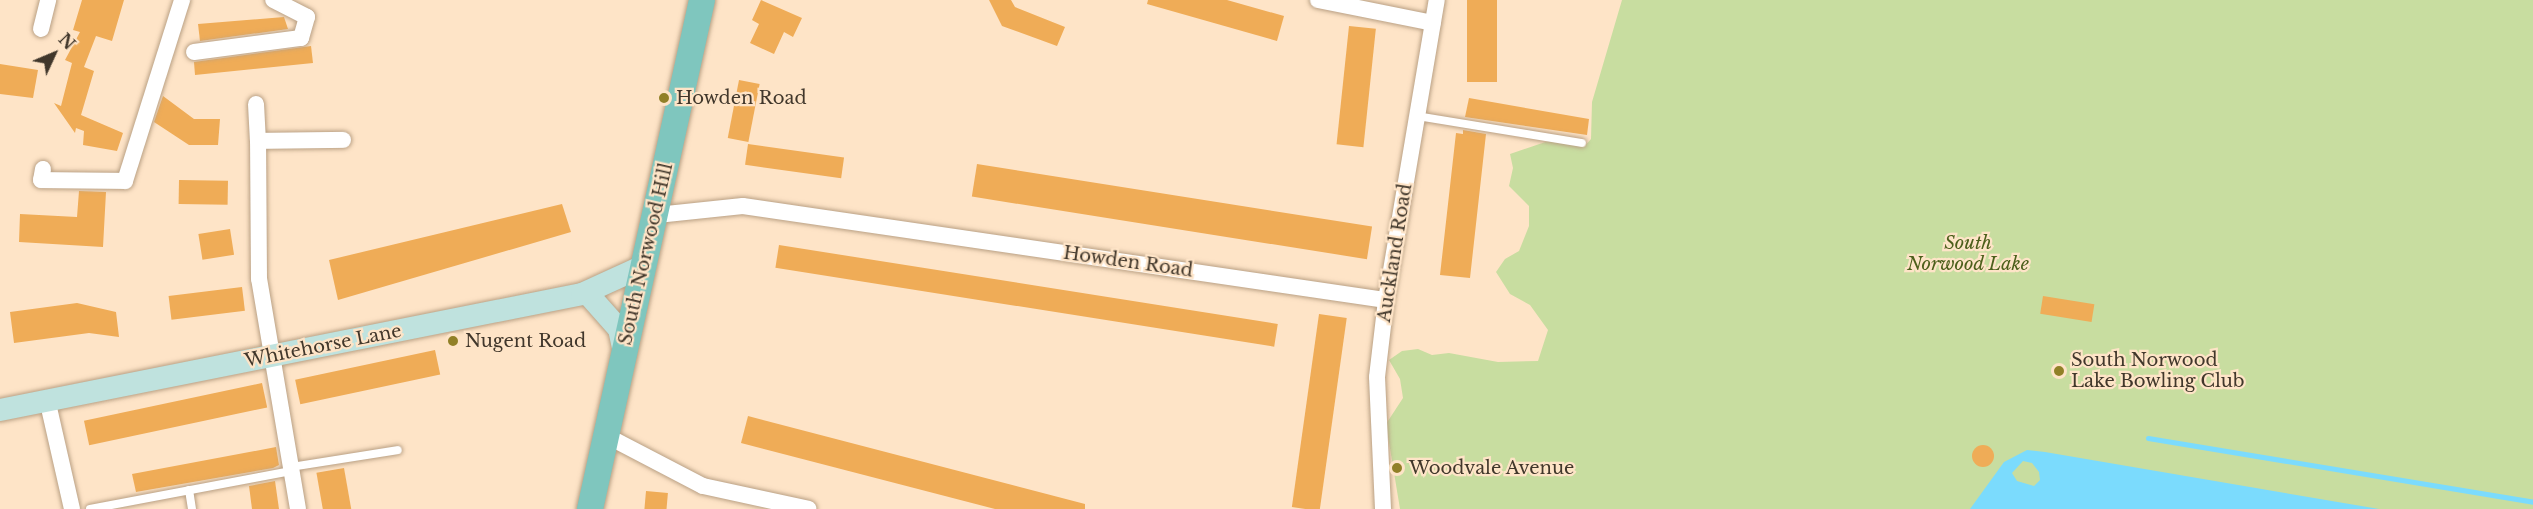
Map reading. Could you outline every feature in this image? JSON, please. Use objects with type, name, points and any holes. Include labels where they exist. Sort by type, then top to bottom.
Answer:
[{"type":"main road","name":"South Norwood Hill","points":[[590,509],[623,348],[641,267],[657,215],[702,0]]},
{"type":"main road","name":"Whitehorse Lane","points":[[0,410],[587,293],[641,267]]},
{"type":"main road","points":[[587,293],[619,329],[623,348]]},
{"type":"street","points":[[41,29],[48,0]]},
{"type":"street","points":[[43,169],[41,180],[125,181],[182,0]]},
{"type":"street","points":[[194,52],[301,38],[307,17],[273,0]]},
{"type":"street","points":[[1318,0],[1433,23]]},
{"type":"street","name":"Auckland Road","points":[[1383,509],[1377,377],[1386,300],[1437,0]]},
{"type":"street","points":[[256,104],[259,279],[298,509]]},
{"type":"street","points":[[258,141],[343,140]]},
{"type":"street","name":"Howden Road","points":[[657,215],[743,206],[1386,300]]},
{"type":"street","points":[[47,399],[72,509]]},
{"type":"street","points":[[605,435],[703,486],[809,509]]},
{"type":"lane","points":[[1418,116],[1582,143]]},
{"type":"lane","points":[[90,509],[398,450]]},
{"type":"lane","points":[[189,490],[192,509]]},
{"type":"green space","name":"South Norwood Lake","points":[[1622,0],[2533,0],[2533,509],[1400,509],[1386,424],[1403,398],[1400,379],[1389,360],[1402,351],[1418,349],[1432,355],[1449,353],[1498,362],[1538,361],[1548,330],[1530,305],[1510,294],[1496,272],[1505,259],[1519,251],[1529,226],[1529,206],[1509,186],[1513,168],[1510,154],[1563,136],[1584,147],[1591,139],[1592,102]]},
{"type":"water","points":[[2027,450],[2045,452],[2379,509],[1970,509],[2004,462]],"holes":[[[2023,461],[2032,463],[2039,472],[2040,480],[2034,486],[2017,481],[2012,473]]]},
{"type":"building","points":[[82,0],[124,0],[112,41],[96,36],[84,67],[94,71],[81,115],[123,133],[117,151],[83,145],[84,131],[76,128],[75,133],[54,103],[61,106],[72,63],[65,60],[80,32],[73,30]]},
{"type":"building","points":[[761,0],[802,18],[793,37],[784,32],[774,54],[750,43],[759,24],[752,20]]},
{"type":"building","points":[[989,0],[1011,0],[1015,7],[1065,27],[1057,46],[1002,26]]},
{"type":"building","points":[[1148,0],[1227,0],[1284,16],[1277,41],[1147,4]]},
{"type":"building","points":[[1467,0],[1497,0],[1497,82],[1467,82]]},
{"type":"building","points":[[284,17],[288,29],[200,41],[198,24]]},
{"type":"building","points":[[1349,26],[1376,29],[1363,147],[1337,144]]},
{"type":"building","points":[[311,46],[313,63],[195,75],[194,62]]},
{"type":"building","points":[[0,64],[38,70],[33,98],[0,94]]},
{"type":"building","points":[[739,80],[760,84],[748,142],[728,138]]},
{"type":"building","points":[[163,96],[194,119],[220,119],[218,145],[189,145],[154,122]]},
{"type":"building","points":[[1469,98],[1589,119],[1587,135],[1465,117]]},
{"type":"building","points":[[1463,130],[1486,134],[1470,278],[1440,275],[1456,133],[1463,134]]},
{"type":"building","points":[[748,144],[844,157],[841,178],[745,165]]},
{"type":"building","points":[[977,164],[1372,227],[1367,259],[972,197]]},
{"type":"building","points":[[179,180],[228,181],[228,205],[179,204]]},
{"type":"building","points":[[79,191],[106,192],[103,247],[19,242],[20,214],[77,217]]},
{"type":"building","points":[[562,204],[571,232],[338,300],[329,260]]},
{"type":"building","points":[[230,229],[234,255],[202,260],[198,234]]},
{"type":"building","points":[[779,245],[1278,324],[1274,347],[775,268]]},
{"type":"building","points":[[242,287],[245,311],[171,320],[169,296]]},
{"type":"building","points":[[2043,296],[2094,304],[2092,322],[2040,314]]},
{"type":"building","points":[[77,303],[116,312],[119,337],[89,333],[14,343],[10,312]]},
{"type":"building","points":[[1319,314],[1347,318],[1320,509],[1292,507]]},
{"type":"building","points":[[435,350],[440,374],[300,404],[295,380]]},
{"type":"building","points":[[262,383],[267,407],[89,445],[84,421]]},
{"type":"building","points":[[748,416],[1085,504],[1085,509],[995,509],[741,443]]},
{"type":"building","points":[[1983,445],[1991,448],[1994,456],[1991,464],[1983,467],[1975,464],[1972,456],[1975,448]]},
{"type":"building","points":[[276,447],[279,465],[273,468],[136,492],[132,474]]},
{"type":"building","points":[[344,468],[351,509],[323,509],[316,473]]},
{"type":"building","points":[[275,481],[279,509],[252,509],[249,486]]},
{"type":"building","points":[[646,491],[668,493],[667,509],[644,509]]},
{"type":"waterway","points":[[2148,438],[2533,502]]},
{"type":"place","name":"Howden Road","points":[[664,98]]},
{"type":"place","name":"Nugent Road","points":[[453,341]]},
{"type":"place","name":"South Norwood Lake Bowling Club","points":[[2059,371]]},
{"type":"place","name":"Woodvale Avenue","points":[[1397,468]]}]
